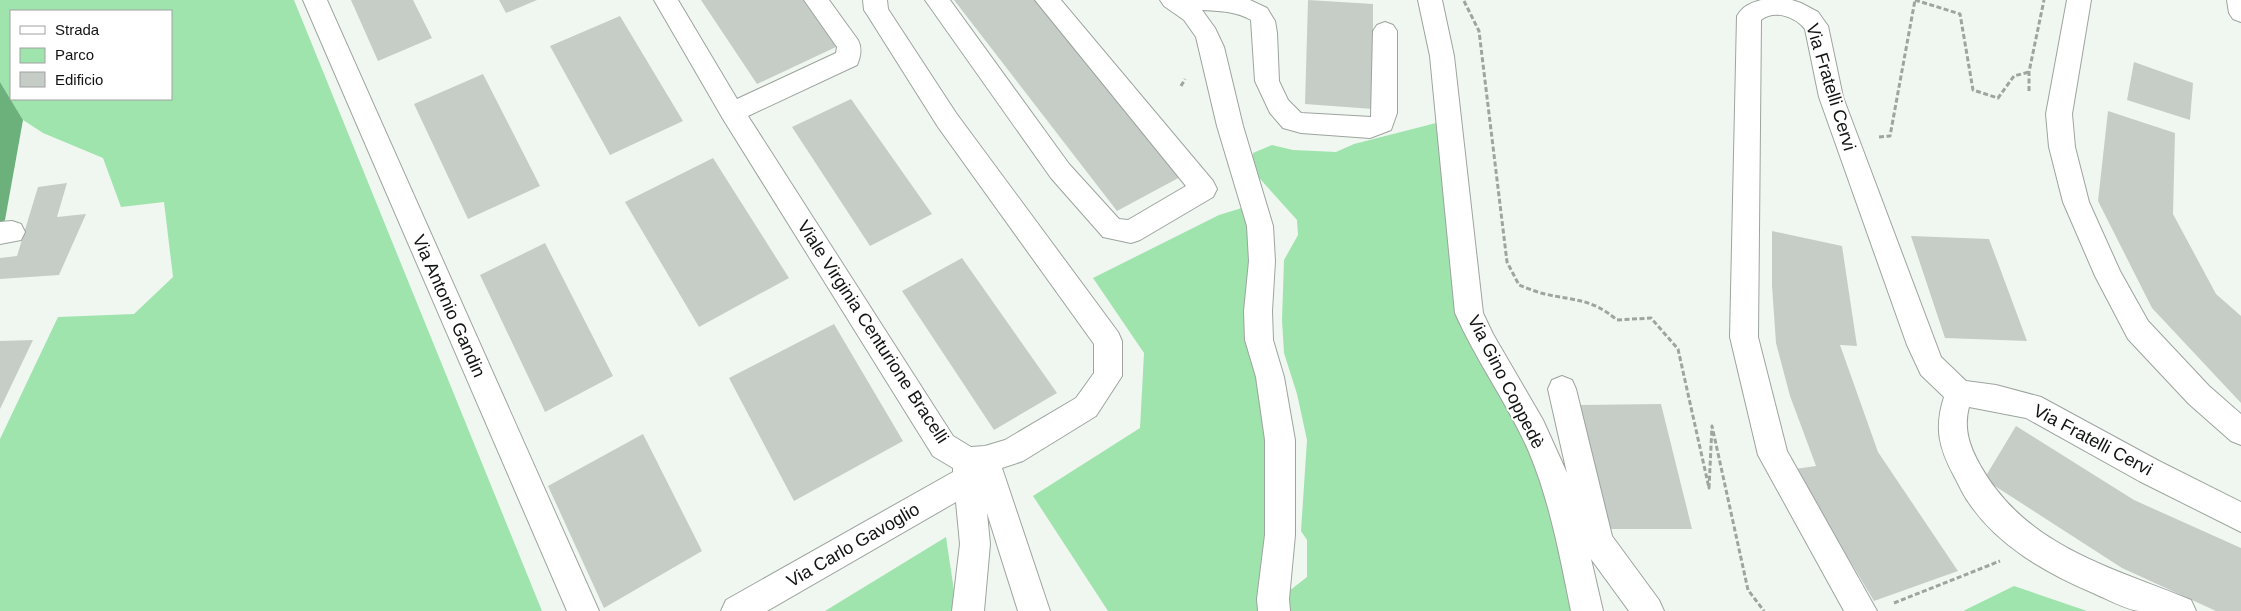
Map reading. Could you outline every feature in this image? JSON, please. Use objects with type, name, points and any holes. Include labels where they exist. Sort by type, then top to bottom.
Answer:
[{"type":"street","name":"Via Antonio Gandin","points":[[315,0],[583,611]]},
{"type":"street","name":"Viale Virginia Centurione Bracelli","points":[[666,0],[732,112],[943,446],[974,466]]},
{"type":"street","points":[[732,112],[848,58],[849,46],[816,0]]},
{"type":"street","points":[[875,0],[876,10],[947,120],[1108,341],[1108,376],[1086,407],[1013,452],[974,466]]},
{"type":"street","points":[[937,0],[1060,171],[1112,229],[1131,232],[1204,188],[1047,0]]},
{"type":"street","points":[[1172,0],[1228,3],[1251,9],[1259,14],[1263,21],[1265,33],[1267,81],[1272,95],[1287,116],[1301,124],[1370,128],[1382,123],[1384,113],[1385,30]]},
{"type":"street","points":[[1172,0],[1200,22],[1210,41],[1230,126],[1260,226],[1262,261],[1258,311],[1260,340],[1270,377],[1280,440],[1280,535],[1273,599],[1274,611]]},
{"type":"street","name":"Via Gino Coppedè","points":[[1430,0],[1442,56],[1469,313],[1486,351],[1534,431],[1564,508],[1587,611]]},
{"type":"street","name":"Via Fratelli Cervi","points":[[1861,611],[1773,455],[1744,337],[1749,16],[1754,7],[1764,1],[1777,0],[1801,10],[1810,16],[1816,26],[1831,97],[1921,345],[1931,366],[1959,393],[2031,406],[2065,423],[2149,471],[2241,518]]},
{"type":"street","points":[[2079,0],[2059,114],[2062,147],[2076,202],[2109,276],[2138,330],[2199,395],[2241,432]]},
{"type":"street","points":[[2239,0],[2241,12]]},
{"type":"street","name":"Via Gino Coppedè","points":[[1562,389],[1598,543],[1648,611]]},
{"type":"street","points":[[1959,393],[1952,420],[1954,442],[1967,473],[1989,508],[2020,536],[2046,554],[2088,575],[2180,611]]},
{"type":"street","points":[[968,611],[975,544],[974,466]]},
{"type":"street","points":[[974,466],[1034,611]]},
{"type":"street","name":"Via Carlo Gavoglio","points":[[737,611],[974,466]]},
{"type":"path","points":[[1463,0],[1479,31],[1507,262],[1519,285],[1545,294],[1569,297],[1603,308],[1617,320],[1651,318],[1678,349],[1709,488],[1712,426],[1748,590],[1764,611]]},
{"type":"path","points":[[1846,139],[1890,136],[1915,0],[1960,14],[1973,90],[1998,98],[2014,76],[2029,72],[2044,0]]},
{"type":"path","points":[[1888,605],[2006,558]]},
{"type":"green space","points":[[0,0],[294,0],[542,611],[0,611],[0,439],[58,317],[134,314],[173,277],[164,202],[121,207],[103,158],[43,133],[23,120],[11,100],[172,100],[172,10],[10,10],[10,99],[0,82]]},
{"type":"green space","points":[[1436,123],[1459,322],[1552,492],[1572,611],[1289,611],[1289,591],[1307,577],[1307,540],[1301,531],[1307,440],[1297,394],[1284,353],[1282,320],[1284,260],[1298,235],[1297,220],[1253,171],[1253,153],[1272,145],[1293,150],[1336,152],[1354,144]]},
{"type":"green space","points":[[1245,207],[1270,416],[1265,611],[1108,611],[1033,496],[1140,428],[1144,353],[1093,278],[1219,215]]},
{"type":"green space","points":[[946,537],[957,611],[825,611]]},
{"type":"green space","points":[[2014,586],[2087,611],[1963,611]]},
{"type":"shaded area","points":[[0,82],[23,120],[5,220],[0,225]]},
{"type":"building","points":[[351,0],[413,0],[432,38],[378,61]]},
{"type":"building","points":[[499,0],[537,0],[506,13]]},
{"type":"building","points":[[701,0],[805,0],[838,46],[757,84]]},
{"type":"building","points":[[954,0],[1040,0],[1184,175],[1117,211]]},
{"type":"building","points":[[1308,0],[1373,4],[1373,109],[1305,104]]},
{"type":"building","points":[[620,16],[683,121],[610,155],[550,46]]},
{"type":"building","points":[[2134,62],[2193,83],[2190,120],[2127,100]]},
{"type":"building","points":[[483,74],[540,186],[468,219],[414,104]]},
{"type":"building","points":[[851,99],[932,214],[870,246],[792,127]]},
{"type":"building","points":[[2108,111],[2175,133],[2173,214],[2216,294],[2241,316],[2241,403],[2152,308],[2098,201]]},
{"type":"building","points":[[713,158],[789,278],[699,327],[625,202]]},
{"type":"building","points":[[67,183],[57,217],[86,214],[59,275],[0,279],[0,258],[17,256],[38,187]]},
{"type":"building","points":[[1772,231],[1842,246],[1857,346],[1840,345],[1878,452],[1958,571],[1874,601],[1795,469],[1816,466],[1790,396],[1776,343],[1772,286]]},
{"type":"building","points":[[1911,236],[1989,239],[2027,341],[1945,338]]},
{"type":"building","points":[[545,243],[613,376],[545,412],[480,275]]},
{"type":"building","points":[[962,258],[1057,393],[994,430],[902,291]]},
{"type":"building","points":[[834,324],[903,441],[794,501],[729,378]]},
{"type":"building","points":[[33,340],[0,409],[0,341]]},
{"type":"building","points":[[1661,404],[1692,529],[1605,529],[1579,405]]},
{"type":"building","points":[[2016,426],[2134,500],[2241,548],[2241,611],[2216,611],[2122,568],[1984,479]]},
{"type":"building","points":[[643,434],[702,551],[604,608],[548,486]]}]
